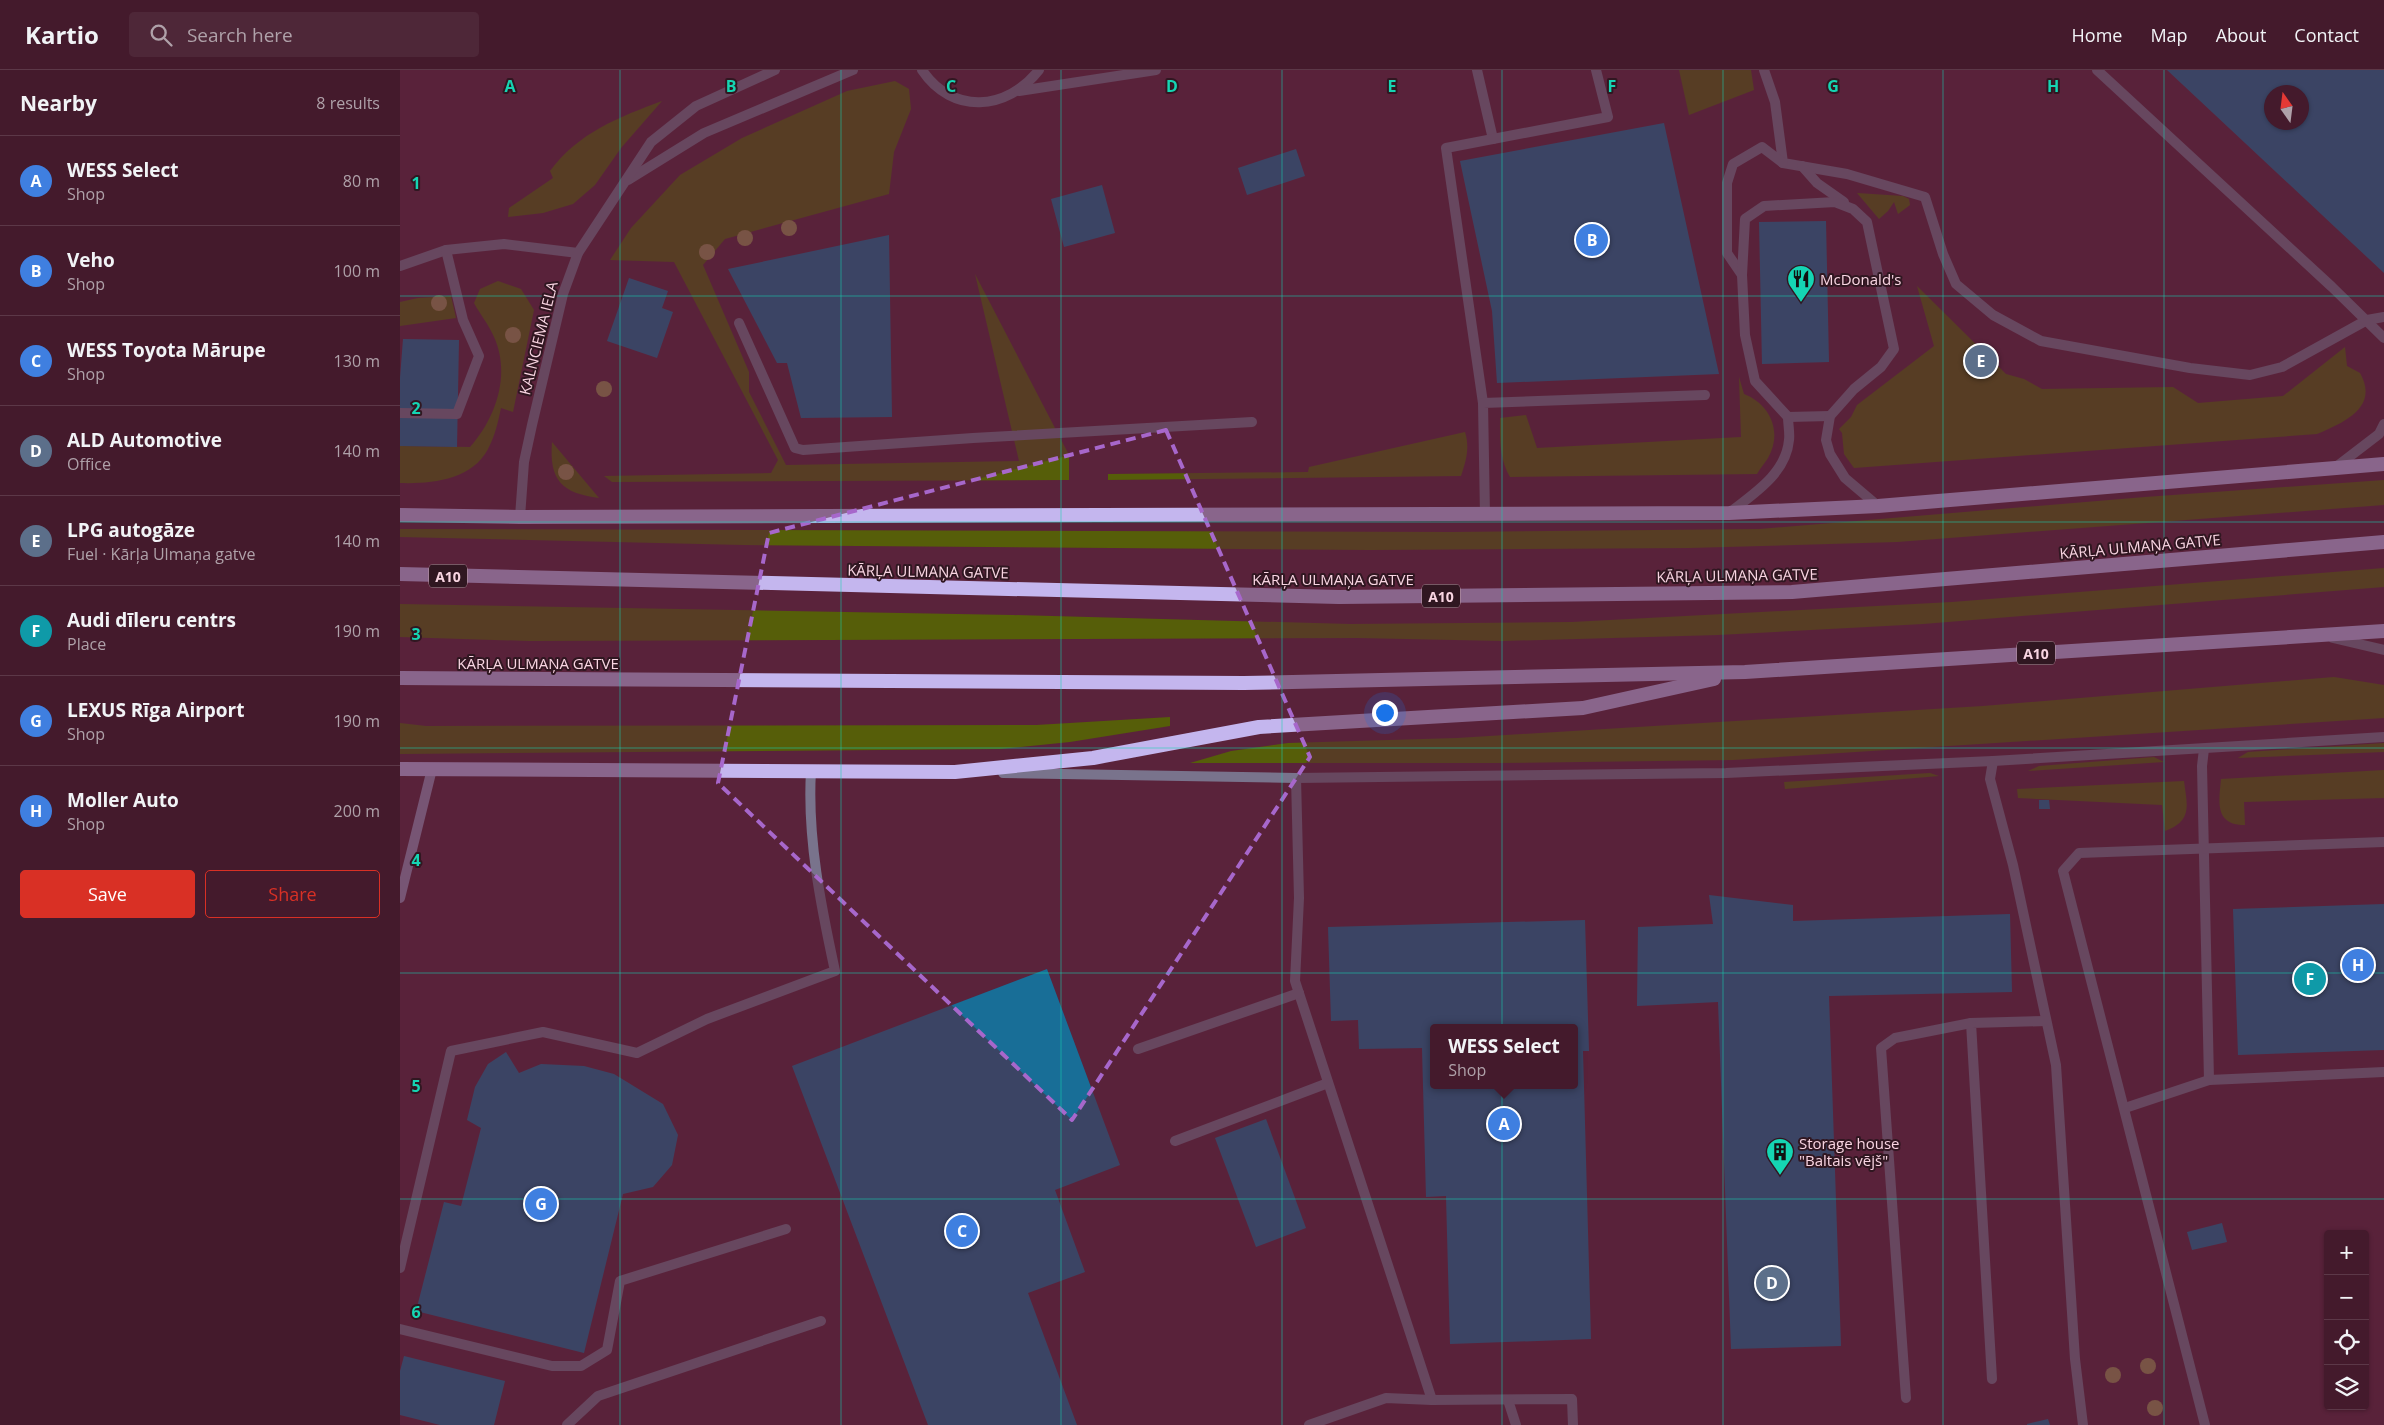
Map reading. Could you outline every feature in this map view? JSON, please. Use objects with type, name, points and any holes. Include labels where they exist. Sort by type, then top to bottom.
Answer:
[{"type":"highway","points":[[400,515],[520,517],[1729,513],[1878,506],[2384,464]]},
{"type":"highway","name":"KĀRĻA ULMAŅA GATVE","points":[[400,574],[1339,597],[1792,592],[2384,542]]},
{"type":"highway","name":"KĀRĻA ULMAŅA GATVE","points":[[400,678],[1244,683],[1745,672],[2384,632]]},
{"type":"highway","points":[[400,769],[955,772],[1093,758],[1260,727],[1583,708],[1745,672]]},
{"type":"main road","points":[[400,898],[432,769]]},
{"type":"street","name":"KALNCIEMA IELA","points":[[520,517],[524,462],[532,425],[563,294],[578,252],[651,142],[696,106],[776,70]]},
{"type":"street","name":"KALNCIEMA IELA","points":[[625,182],[704,133],[853,70]]},
{"type":"street","points":[[922,70],[941,92],[958,99],[974,102],[996,101],[1019,91],[1156,70]]},
{"type":"street","points":[[1019,91],[1039,70]]},
{"type":"street","points":[[1477,70],[1493,139]]},
{"type":"street","points":[[1485,515],[1483,403],[1446,148],[1608,117],[1596,70]]},
{"type":"street","points":[[1764,70],[1775,102],[1783,163]]},
{"type":"street","points":[[2097,70],[2367,320],[2384,338]]},
{"type":"street","points":[[1742,274],[1727,253],[1726,183],[1733,164],[1762,148],[1783,163],[1847,174],[1925,197],[1942,254],[1956,284],[1993,315],[2041,341],[2190,368],[2250,375],[2282,367],[2367,320],[2384,317]]},
{"type":"street","points":[[1802,166],[1817,183],[1853,209],[1867,222],[1894,349],[1881,367],[1854,388],[1830,416],[1826,440],[1830,454],[1845,478],[1878,506]]},
{"type":"street","points":[[1729,513],[1769,481],[1785,455],[1789,440],[1788,417],[1755,381],[1745,335],[1742,274],[1745,219],[1764,206],[1835,202],[1853,209]]},
{"type":"street","points":[[400,266],[446,250],[513,244],[578,252]]},
{"type":"street","points":[[400,413],[458,414],[479,356],[463,320],[446,250]]},
{"type":"street","points":[[738,323],[795,448],[803,450],[1252,422]]},
{"type":"street","points":[[1483,403],[1705,395]]},
{"type":"street","points":[[1788,417],[1830,416]]},
{"type":"street","points":[[2336,467],[2379,434],[2384,424]]},
{"type":"street","points":[[2328,636],[2384,650]]},
{"type":"street","points":[[955,772],[1296,778],[1726,773],[1993,761],[2384,737]]},
{"type":"street","points":[[2204,749],[2202,766],[2209,1080]]},
{"type":"street","points":[[1993,761],[1990,778],[2013,865],[2056,1065],[2075,1360],[2083,1425]]},
{"type":"street","points":[[400,1268],[451,1051],[543,1032],[637,1053],[707,1019],[835,971],[819,895],[809,798],[810,771]]},
{"type":"street","points":[[1296,778],[1299,898],[1295,981],[1432,1400]]},
{"type":"street","points":[[2205,1425],[2063,871],[2079,853],[2384,842]]},
{"type":"street","points":[[1138,1050],[1299,993]]},
{"type":"street","points":[[1906,1398],[1881,1048],[1895,1038],[1971,1024],[2046,1021]]},
{"type":"street","points":[[1971,1024],[1992,1378]]},
{"type":"street","points":[[2125,1108],[2209,1080],[2384,1072]]},
{"type":"street","points":[[1175,1141],[1328,1083]]},
{"type":"street","points":[[400,1329],[552,1366],[581,1366],[607,1350],[620,1281],[786,1229]]},
{"type":"street","points":[[567,1425],[598,1396],[821,1321]]},
{"type":"street","points":[[1309,1425],[1386,1398],[1432,1400],[1572,1399],[1573,1425]]},
{"type":"street","points":[[1508,1400],[1516,1425]]},
{"type":"highlighted area","points":[[1166,430],[1310,757],[1072,1120],[718,783],[769,533]]},
{"type":"green space","points":[[1679,70],[1751,70],[1754,90],[1689,115]]},
{"type":"green space","points":[[895,81],[909,89],[911,109],[894,152],[889,194],[725,239],[703,265],[749,372],[749,392],[786,465],[1019,461],[975,274],[1069,455],[1069,480],[612,482],[604,476],[771,473],[778,460],[674,262],[610,260],[631,228],[680,175],[742,138],[847,91]]},
{"type":"green space","points":[[662,101],[621,148],[595,185],[573,204],[543,213],[508,217],[509,208],[553,178],[550,171],[573,146],[586,136],[630,113]]},
{"type":"green space","points":[[1857,193],[1903,196],[1909,199],[1910,205],[1898,214],[1894,202],[1879,219]]},
{"type":"green space","points":[[498,281],[521,289],[534,310],[513,412],[501,408],[496,429],[488,449],[472,468],[461,474],[437,481],[400,483],[400,446],[470,447],[487,423],[494,409],[501,380],[499,351],[490,328],[474,303],[480,289]]},
{"type":"green space","points":[[1917,286],[2006,374],[2024,379],[2042,389],[2173,387],[2198,403],[2283,396],[2345,347],[2347,366],[2360,373],[2365,385],[2365,396],[2362,405],[2347,419],[2317,434],[1854,468],[1844,454],[1842,433],[1839,429],[1851,417],[1857,405],[1934,346]]},
{"type":"green space","points":[[451,296],[456,318],[400,326],[400,302],[418,298]]},
{"type":"green space","points":[[1739,377],[1744,394],[1761,405],[1767,412],[1774,429],[1772,448],[1768,458],[1757,474],[1510,477],[1506,470],[1501,448],[1500,418],[1526,415],[1537,448],[1741,437]]},
{"type":"green space","points":[[1465,432],[1466,460],[1461,476],[1108,480],[1108,474],[1308,472],[1309,467]]},
{"type":"green space","points":[[552,442],[599,498],[576,493],[560,483],[553,467]]},
{"type":"green space","points":[[2384,480],[2384,505],[1897,542],[1689,548],[1370,550],[744,545],[400,537],[400,529],[1452,532],[1760,529],[2145,497]]},
{"type":"green space","points":[[2384,568],[2384,587],[1923,624],[1718,635],[1503,641],[1358,638],[529,641],[400,637],[400,604],[1013,615],[1350,624],[1572,622],[1952,602]]},
{"type":"green space","points":[[2334,677],[2384,685],[2384,718],[1733,760],[1497,763],[1190,763],[1231,751],[1288,743],[1457,738],[1983,706]]},
{"type":"green space","points":[[1170,717],[1170,726],[1070,742],[1000,749],[400,754],[400,723],[426,726],[1036,725]]},
{"type":"green space","points":[[2384,743],[2384,752],[2238,758],[2248,752]]},
{"type":"green space","points":[[2154,757],[2164,762],[2028,771],[2039,766]]},
{"type":"green space","points":[[2384,770],[2384,798],[2244,802],[2245,825],[2228,821],[2223,816],[2221,810],[2221,779]]},
{"type":"green space","points":[[1930,773],[1939,776],[1785,789],[1784,782]]},
{"type":"green space","points":[[2184,781],[2187,805],[2184,817],[2174,827],[2165,831],[2162,805],[2018,798],[2017,789]]},
{"type":"building","points":[[2167,70],[2384,70],[2384,273]]},
{"type":"building","points":[[1664,123],[1719,374],[1497,383],[1492,311],[1460,161]]},
{"type":"building","points":[[1296,149],[1305,176],[1247,195],[1238,168]]},
{"type":"building","points":[[1102,185],[1115,233],[1064,247],[1051,199]]},
{"type":"building","points":[[1826,221],[1829,362],[1762,364],[1759,222]]},
{"type":"building","points":[[889,235],[892,417],[801,418],[787,363],[777,363],[728,269]]},
{"type":"building","points":[[629,278],[668,291],[662,308],[673,312],[657,358],[607,341]]},
{"type":"building","points":[[403,339],[459,340],[457,447],[400,446],[400,378]]},
{"type":"building","points":[[2039,800],[2049,800],[2050,809],[2039,809]]},
{"type":"building","name":"Storage house \"Baltais vējš\"","points":[[1709,895],[1793,905],[1793,921],[2010,914],[2012,992],[1829,996],[1841,1346],[1731,1349],[1718,1002],[1637,1006],[1638,927],[1713,924]]},
{"type":"building","points":[[2384,904],[2384,1050],[2238,1055],[2233,909]]},
{"type":"building","points":[[1585,920],[1589,1051],[1583,1051],[1591,1339],[1450,1344],[1446,1196],[1426,1197],[1422,1048],[1359,1049],[1358,1020],[1331,1021],[1328,927]]},
{"type":"building","points":[[1047,969],[1120,1165],[1055,1190],[1085,1272],[1028,1293],[1077,1425],[928,1425],[792,1066]]},
{"type":"building","points":[[506,1052],[519,1073],[541,1064],[584,1066],[614,1074],[663,1104],[678,1135],[672,1165],[653,1187],[623,1194],[584,1353],[416,1311],[444,1202],[461,1206],[481,1128],[467,1120],[475,1087],[488,1064]]},
{"type":"building","points":[[1266,1119],[1306,1228],[1256,1247],[1215,1138]]},
{"type":"building","points":[[2222,1223],[2227,1242],[2192,1250],[2187,1232]]},
{"type":"building","points":[[404,1356],[505,1381],[494,1425],[440,1425],[400,1415],[400,1371]]},
{"type":"building","points":[[2048,1419],[2050,1425],[2027,1425],[2027,1424]]},
{"type":"place","name":"Veho","points":[[1592,240]]},
{"type":"place","name":"McDonald's","points":[[1801,303]]},
{"type":"place","name":"LPG autogāze","points":[[1981,361]]},
{"type":"place","name":"Moller Auto","points":[[2358,965]]},
{"type":"place","name":"Audi dīleru centrs","points":[[2310,979]]},
{"type":"place","name":"WESS Select","points":[[1504,1124]]},
{"type":"place","name":"Storage house \"Baltais vējš\"","points":[[1780,1176]]},
{"type":"place","name":"LEXUS Rīga Airport","points":[[541,1204]]},
{"type":"place","name":"WESS Toyota Mārupe","points":[[962,1231]]},
{"type":"place","name":"ALD Automotive","points":[[1772,1283]]}]
